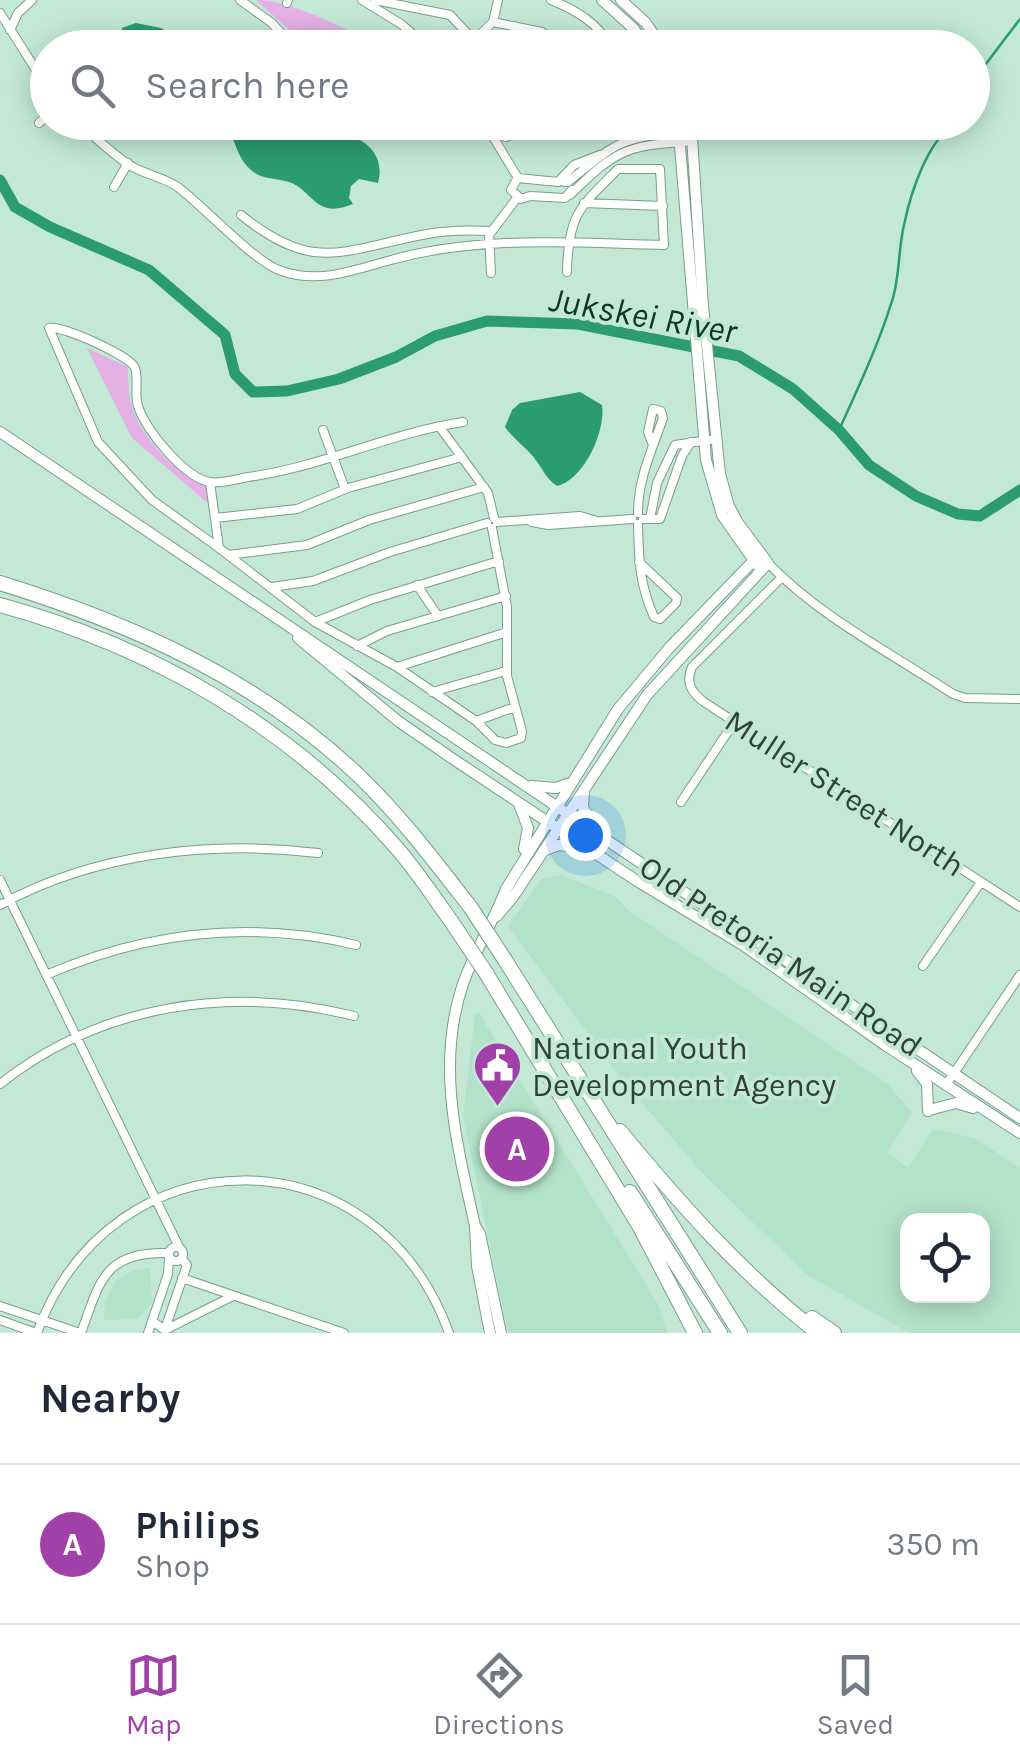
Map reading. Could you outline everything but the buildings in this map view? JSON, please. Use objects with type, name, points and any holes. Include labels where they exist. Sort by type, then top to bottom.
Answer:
[{"type":"highway","points":[[0,584],[129,628],[247,688],[358,775],[471,908],[740,1333]]},
{"type":"highway","points":[[0,605],[75,628],[181,674],[236,706],[341,790],[398,849],[451,920],[720,1333]]},
{"type":"highway","points":[[577,1075],[672,1196],[758,1282],[818,1333]]},
{"type":"highway","points":[[557,1084],[671,1281],[695,1333]]},
{"type":"highway","points":[[758,1282],[834,1333]]},
{"type":"main road","points":[[602,0],[635,30]]},
{"type":"main road","points":[[621,0],[651,30]]},
{"type":"main road","points":[[681,140],[716,503],[740,544],[761,562]]},
{"type":"main road","points":[[693,140],[698,306]]},
{"type":"main road","name":"Old Pretoria Main Road","points":[[0,432],[1020,1118]]},
{"type":"main road","points":[[710,440],[728,506],[761,562]]},
{"type":"main road","points":[[735,581],[741,563],[740,544]]},
{"type":"main road","points":[[515,874],[555,805],[640,680],[735,581],[761,562]]},
{"type":"main road","points":[[497,916],[659,680],[761,562]]},
{"type":"main road","name":"Old Pretoria Main Road","points":[[290,629],[398,721],[592,851],[802,984],[885,1045],[1015,1129]]},
{"type":"main road","points":[[525,784],[556,788],[570,782]]},
{"type":"main road","points":[[585,785],[582,800],[586,814],[608,838]]},
{"type":"main road","points":[[490,1333],[477,1266],[475,1226],[452,1118],[450,1054],[463,985],[497,916],[528,835],[519,803]]},
{"type":"main road","points":[[544,850],[565,845],[592,851]]},
{"type":"main road","points":[[885,1045],[924,1079],[928,1110],[961,1104],[1015,1129]]},
{"type":"main road","points":[[475,1226],[502,1333]]},
{"type":"street","points":[[10,30],[18,13],[32,0]]},
{"type":"street","points":[[240,0],[278,30]]},
{"type":"street","points":[[362,0],[408,30]]},
{"type":"street","points":[[375,0],[450,15],[464,30]]},
{"type":"street","points":[[488,30],[498,0]]},
{"type":"street","points":[[551,0],[581,14],[599,30]]},
{"type":"street","points":[[0,12],[30,61]]},
{"type":"street","points":[[493,22],[533,30]]},
{"type":"street","points":[[514,26],[517,30]]},
{"type":"street","points":[[100,140],[128,163],[176,185],[270,266],[304,277],[345,274],[457,245],[568,242],[664,245],[660,169],[618,169],[584,203],[569,231],[568,242],[568,272]]},
{"type":"street","points":[[495,140],[518,177],[531,182],[562,182],[571,186],[570,194]]},
{"type":"street","points":[[559,197],[554,190],[562,182],[628,140]]},
{"type":"street","points":[[491,273],[491,230],[517,198],[570,194],[611,156],[654,140]]},
{"type":"street","points":[[114,187],[128,163]]},
{"type":"street","points":[[517,198],[511,186],[518,177]]},
{"type":"street","points":[[530,196],[531,182]]},
{"type":"street","points":[[584,203],[663,206]]},
{"type":"street","points":[[241,215],[284,244],[324,254],[349,253],[440,232],[491,230]]},
{"type":"street","points":[[439,426],[491,499],[506,596],[506,671],[522,731],[518,740],[500,743],[476,721],[397,668],[315,622],[152,500],[98,442],[48,328],[70,331],[130,360],[136,370],[138,406],[156,438],[189,472],[210,482],[271,474],[439,426],[463,422]]},
{"type":"street","points":[[323,430],[345,489]]},
{"type":"street","points":[[639,562],[677,598],[660,619],[654,617],[641,586],[639,562],[644,519],[675,445],[710,440]]},
{"type":"street","points":[[272,587],[323,578],[390,552],[493,523],[644,519],[674,482],[691,442]]},
{"type":"street","points":[[644,519],[638,487],[654,445]]},
{"type":"street","points":[[215,518],[297,509],[345,489],[462,456]]},
{"type":"street","points":[[660,476],[674,482]]},
{"type":"street","points":[[210,482],[219,548]]},
{"type":"street","points":[[228,555],[307,545],[370,520],[484,487]]},
{"type":"street","points":[[315,622],[499,560]]},
{"type":"street","points":[[761,562],[782,581],[953,694],[965,698],[1020,699]]},
{"type":"street","name":"Muller Street North","points":[[782,581],[692,668],[688,680],[696,696],[1020,907]]},
{"type":"street","points":[[417,585],[438,616]]},
{"type":"street","points":[[358,646],[387,631],[506,596]]},
{"type":"street","points":[[397,668],[508,632]]},
{"type":"street","points":[[432,692],[506,671]]},
{"type":"street","points":[[476,721],[515,708]]},
{"type":"street","points":[[681,802],[735,721]]},
{"type":"street","points":[[0,905],[90,870],[175,852],[246,848],[318,852]]},
{"type":"street","points":[[0,880],[168,1224],[174,1255],[148,1333]]},
{"type":"street","points":[[923,966],[981,882]]},
{"type":"street","points":[[46,975],[118,948],[190,934],[262,932],[356,945]]},
{"type":"street","points":[[946,1085],[1020,975]]},
{"type":"street","points":[[0,1084],[76,1038],[147,1012],[213,1001],[300,1004],[354,1016]]},
{"type":"street","points":[[0,1320],[37,1333],[57,1288],[85,1250],[121,1218],[155,1198],[193,1185],[240,1180],[281,1183],[331,1199],[374,1224],[411,1260],[430,1290],[448,1333]]},
{"type":"street","points":[[0,1306],[80,1333],[108,1269],[132,1255],[174,1255],[187,1265],[164,1332]]},
{"type":"street","points":[[182,1278],[344,1333]]},
{"type":"street","points":[[164,1332],[233,1296]]},
{"type":"street","points":[[152,1320],[164,1332]]},
{"type":"street","points":[[311,1322],[316,1333]]},
{"type":"shaded area","points":[[256,0],[286,5],[348,30],[289,30]]},
{"type":"shaded area","points":[[136,23],[165,30],[122,30]]},
{"type":"shaded area","points":[[233,140],[358,140],[367,145],[378,161],[378,183],[359,179],[351,186],[349,198],[353,204],[330,208],[289,182],[261,176],[242,160]]},
{"type":"shaded area","points":[[87,348],[128,367],[131,402],[143,431],[173,465],[208,487],[210,505],[132,438]]},
{"type":"shaded area","points":[[580,392],[602,405],[600,428],[584,465],[557,486],[505,427],[512,410],[520,403]]},
{"type":"shaded area","points":[[561,875],[616,897],[628,910],[889,1085],[912,1113],[887,1153],[908,1168],[933,1129],[975,1138],[1020,1168],[1020,1333],[909,1333],[806,1274],[703,1174],[619,1076],[508,926],[541,879]]},
{"type":"shaded area","points":[[479,1013],[658,1304],[667,1333],[508,1333],[463,1116],[475,1014]]},
{"type":"shaded area","points":[[150,1268],[152,1302],[137,1319],[104,1320],[105,1300],[117,1279]]},
{"type":"waterway","points":[[990,59],[1020,19]]},
{"type":"waterway","points":[[839,430],[892,301],[904,225],[916,183],[938,140]]},
{"type":"waterway","name":"Jukskei River","points":[[0,180],[15,207],[50,227],[149,270],[225,335],[235,374],[253,392],[287,391],[339,379],[396,357],[435,336],[487,321],[578,324],[739,356],[793,389],[839,430],[869,465],[916,496],[958,514],[980,516],[1020,490]]},
{"type":"place","name":"National Youth Development Agency","points":[[497,1108]]},
{"type":"place","name":"Philips","points":[[517,1149]]}]
